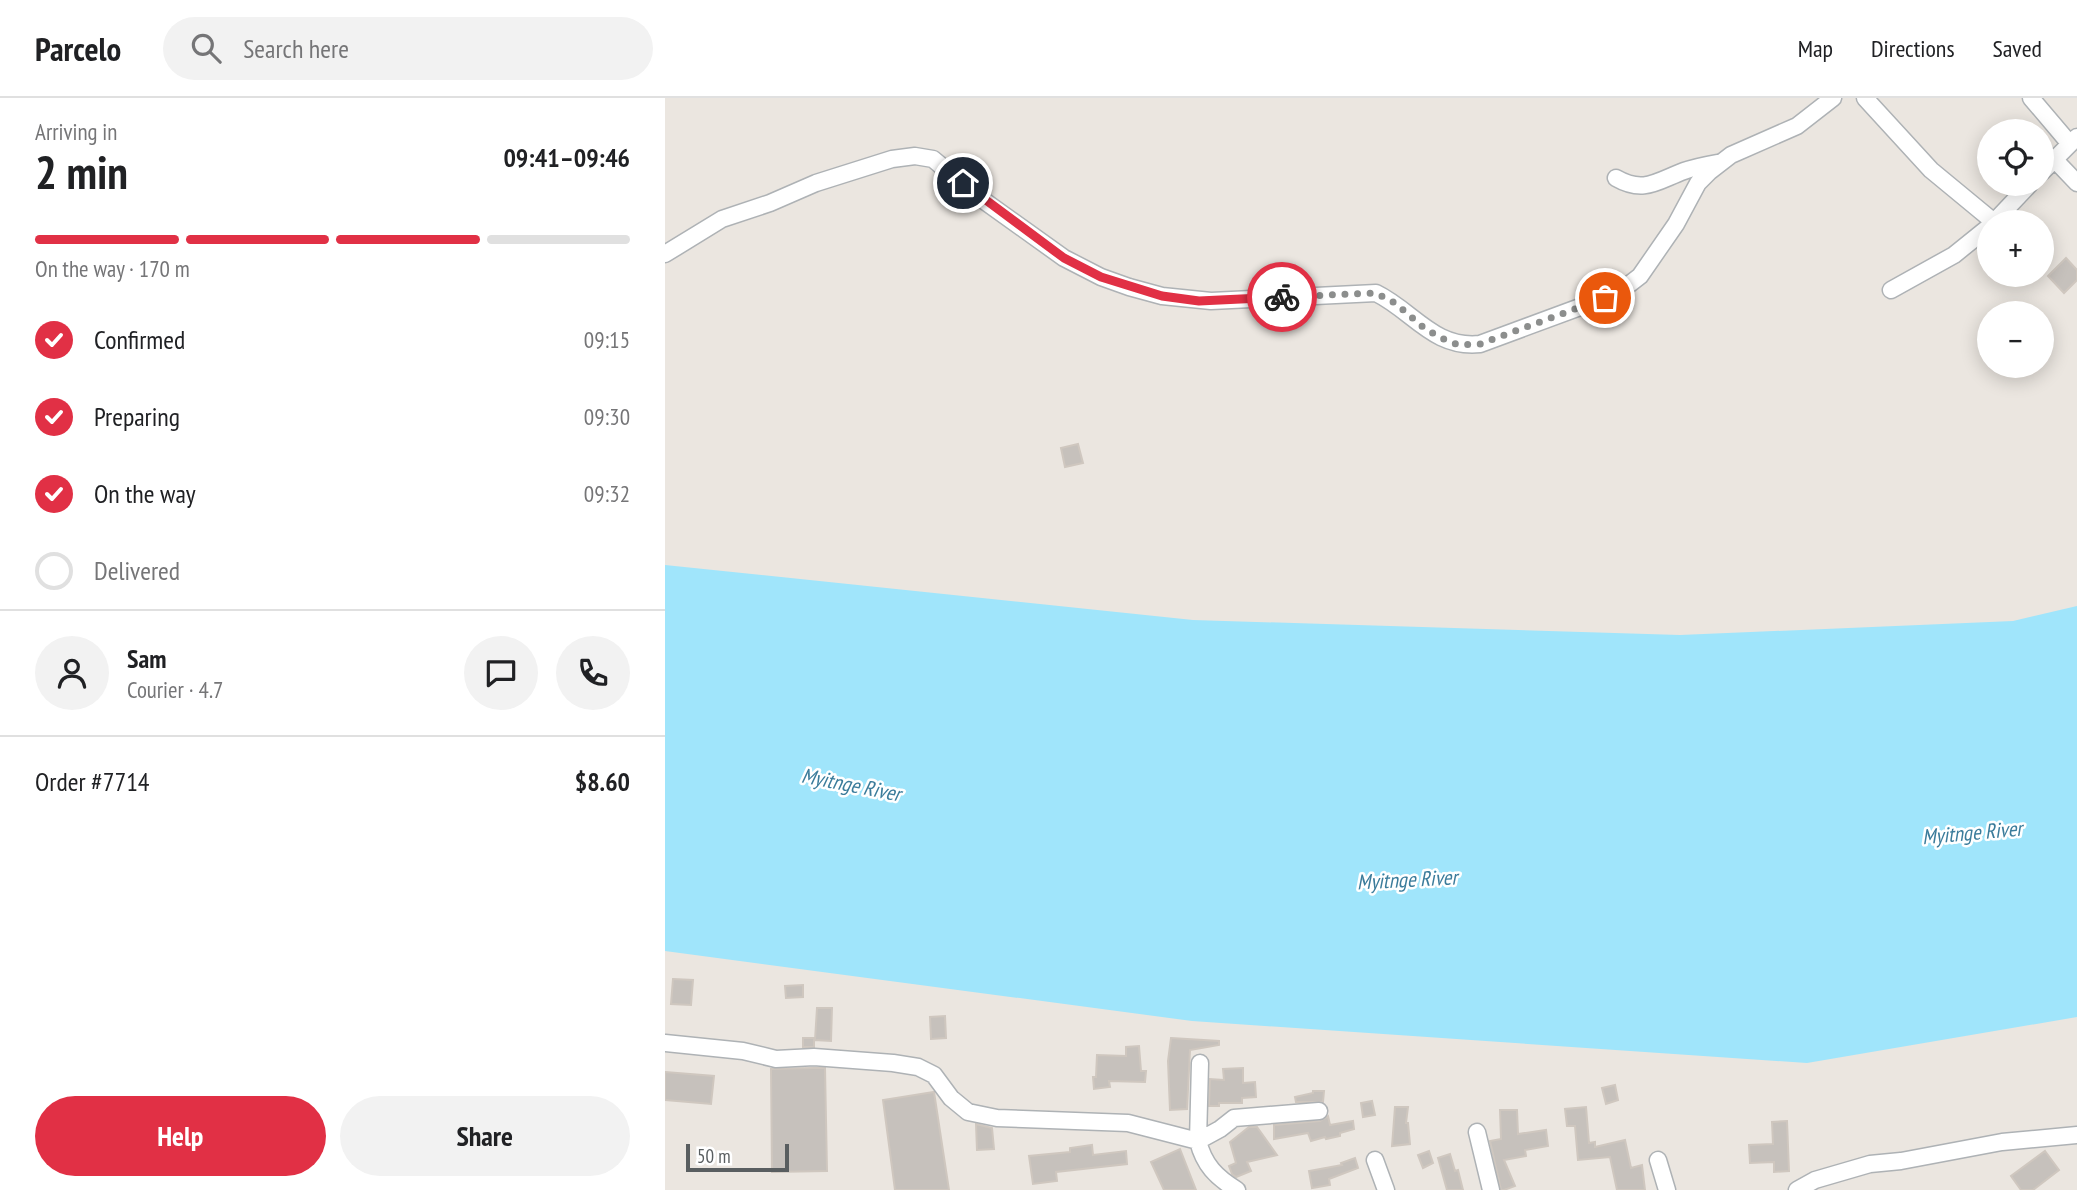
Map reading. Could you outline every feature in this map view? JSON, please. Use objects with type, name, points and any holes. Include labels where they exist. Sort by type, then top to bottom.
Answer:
[{"type":"street","points":[[665,254],[722,219],[770,203],[828,178],[892,159],[928,157],[1064,258],[1111,280],[1162,296],[1199,301],[1376,293],[1395,303],[1439,337],[1458,345],[1480,344],[1618,293],[1640,276],[1651,262],[1698,183],[1719,162],[1742,149],[1797,126],[1833,98]]},
{"type":"street","points":[[1865,98],[1931,170],[1977,210]]},
{"type":"street","points":[[2031,98],[2073,141],[2055,160],[2077,183]]},
{"type":"street","points":[[1616,178],[1627,185],[1645,186],[1688,169],[1719,162]]},
{"type":"street","points":[[2005,210],[2018,196]]},
{"type":"street","points":[[1891,290],[1954,255],[1977,236]]},
{"type":"street","points":[[665,1043],[743,1051],[776,1059],[814,1058],[918,1067],[934,1075],[951,1098],[968,1112],[997,1118],[1128,1123],[1198,1141],[1234,1118],[1319,1111]]},
{"type":"street","points":[[1200,1063],[1198,1141],[1207,1165],[1217,1177],[1237,1190]]},
{"type":"street","points":[[1477,1132],[1491,1190]]},
{"type":"street","points":[[1797,1190],[1815,1180],[1870,1164],[2002,1143],[2077,1135]]},
{"type":"street","points":[[1375,1160],[1386,1190]]},
{"type":"street","points":[[1658,1160],[1667,1190]]},
{"type":"water","name":"Myitnge River","points":[[665,565],[1193,620],[1680,635],[2013,621],[2077,606],[2077,1017],[1807,1063],[1192,1021],[665,951]]},
{"type":"building","points":[[2066,258],[2077,270],[2077,280],[2064,293],[2054,282],[2054,270]]},
{"type":"building","points":[[1078,444],[1083,463],[1065,467],[1061,448]]},
{"type":"building","points":[[673,979],[693,980],[691,1005],[671,1004]]},
{"type":"building","points":[[803,985],[803,997],[786,998],[785,986]]},
{"type":"building","points":[[817,1008],[832,1008],[831,1041],[815,1040]]},
{"type":"building","points":[[945,1016],[946,1038],[931,1039],[930,1017]]},
{"type":"building","points":[[803,1038],[814,1038],[814,1047],[803,1047]]},
{"type":"building","points":[[1171,1038],[1219,1041],[1219,1045],[1190,1050],[1187,1109],[1170,1110],[1168,1061]]},
{"type":"building","points":[[1139,1046],[1141,1071],[1146,1071],[1145,1082],[1109,1081],[1110,1087],[1094,1089],[1097,1055],[1126,1056],[1126,1047]]},
{"type":"building","points":[[825,1068],[827,1171],[772,1172],[771,1069]]},
{"type":"building","points":[[1243,1068],[1243,1083],[1255,1082],[1256,1097],[1242,1098],[1242,1103],[1209,1106],[1210,1079],[1224,1080],[1223,1069]]},
{"type":"building","points":[[665,1072],[714,1076],[711,1104],[665,1100]]},
{"type":"building","points":[[1615,1085],[1618,1100],[1606,1104],[1602,1088]]},
{"type":"building","points":[[1313,1091],[1324,1091],[1323,1102],[1296,1102],[1295,1097]]},
{"type":"building","points":[[934,1092],[949,1190],[895,1190],[883,1100]]},
{"type":"building","points":[[1372,1101],[1375,1115],[1363,1117],[1361,1103]]},
{"type":"building","points":[[1395,1107],[1408,1107],[1406,1123],[1410,1144],[1392,1146]]},
{"type":"building","points":[[1586,1107],[1589,1143],[1595,1142],[1595,1147],[1625,1140],[1631,1168],[1642,1165],[1645,1190],[1617,1190],[1610,1157],[1578,1160],[1575,1126],[1567,1126],[1565,1109]]},
{"type":"building","points":[[1500,1110],[1517,1110],[1518,1134],[1546,1130],[1548,1146],[1525,1150],[1526,1156],[1504,1160],[1515,1186],[1504,1190],[1501,1190],[1490,1141],[1501,1139]]},
{"type":"building","points":[[1328,1116],[1330,1125],[1353,1121],[1354,1129],[1340,1133],[1340,1136],[1311,1141],[1308,1133],[1274,1139],[1274,1125],[1320,1121]]},
{"type":"building","points":[[1787,1121],[1789,1171],[1774,1172],[1774,1162],[1750,1163],[1749,1145],[1773,1144],[1772,1122]]},
{"type":"building","points":[[976,1124],[992,1128],[994,1149],[977,1150]]},
{"type":"building","points":[[1249,1127],[1257,1127],[1277,1155],[1247,1162],[1251,1171],[1236,1177],[1229,1166],[1236,1163],[1230,1142]]},
{"type":"building","points":[[1092,1145],[1093,1155],[1126,1151],[1127,1164],[1056,1172],[1057,1181],[1033,1184],[1029,1156],[1070,1152],[1070,1148]]},
{"type":"building","points":[[1180,1149],[1196,1190],[1164,1190],[1151,1162]]},
{"type":"building","points":[[1429,1151],[1433,1163],[1423,1168],[1418,1155]]},
{"type":"building","points":[[2045,1151],[2059,1170],[2033,1190],[2021,1190],[2011,1176]]},
{"type":"building","points":[[1450,1154],[1463,1190],[1447,1190],[1438,1158]]},
{"type":"building","points":[[1355,1158],[1358,1168],[1329,1179],[1330,1185],[1312,1188],[1309,1171],[1342,1165],[1341,1163]]},
{"type":"way so far","points":[[1282,297],[1376,293],[1405,310],[1423,327],[1458,345],[1480,344],[1605,298]]},
{"type":"route","points":[[963,183],[1064,258],[1101,277],[1162,296],[1199,301],[1282,297]]}]
